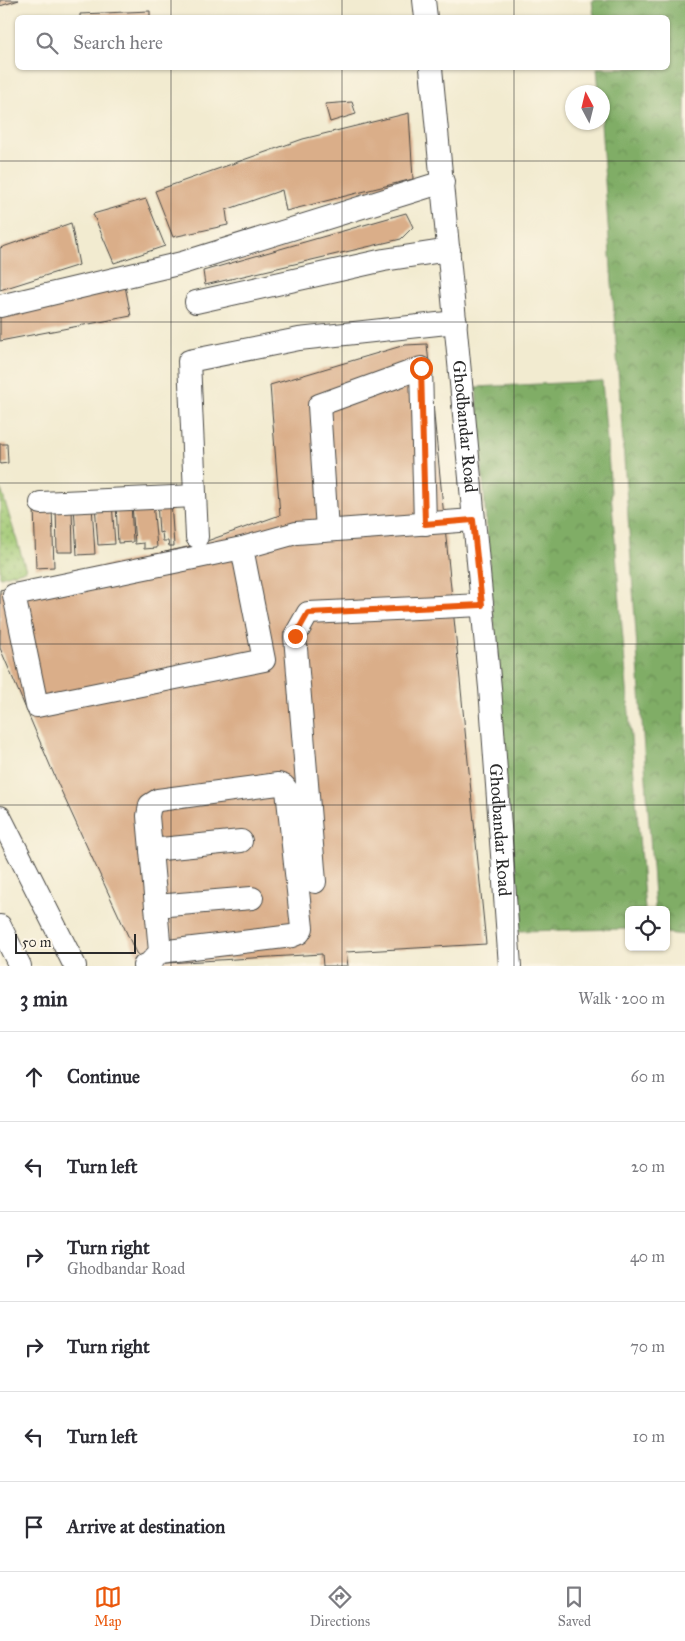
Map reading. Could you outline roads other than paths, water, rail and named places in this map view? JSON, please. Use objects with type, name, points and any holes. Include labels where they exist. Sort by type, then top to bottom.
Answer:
[{"type":"street","points":[[424,0],[426,15]]},
{"type":"street","name":"Ghodbandar Road","points":[[431,70],[490,688],[510,966]]},
{"type":"street","points":[[0,306],[182,263],[443,182]]},
{"type":"street","points":[[196,302],[384,260],[449,250]]},
{"type":"street","points":[[198,537],[189,361],[299,338],[456,322]]},
{"type":"street","points":[[327,530],[319,405],[421,368],[425,524]]},
{"type":"street","points":[[40,503],[195,496]]},
{"type":"street","points":[[242,548],[264,660],[37,706],[14,595],[242,548],[296,533],[473,520]]},
{"type":"street","points":[[315,882],[295,636],[308,613],[482,605]]},
{"type":"street","points":[[278,784],[284,786],[287,790],[302,928],[299,933],[292,936],[152,959],[156,906],[148,816],[150,805],[158,800],[278,784]]},
{"type":"street","points":[[0,817],[75,966]]},
{"type":"street","points":[[151,850],[241,840]]},
{"type":"street","points":[[156,906],[252,898]]},
{"type":"street","points":[[0,926],[20,966]]}]
